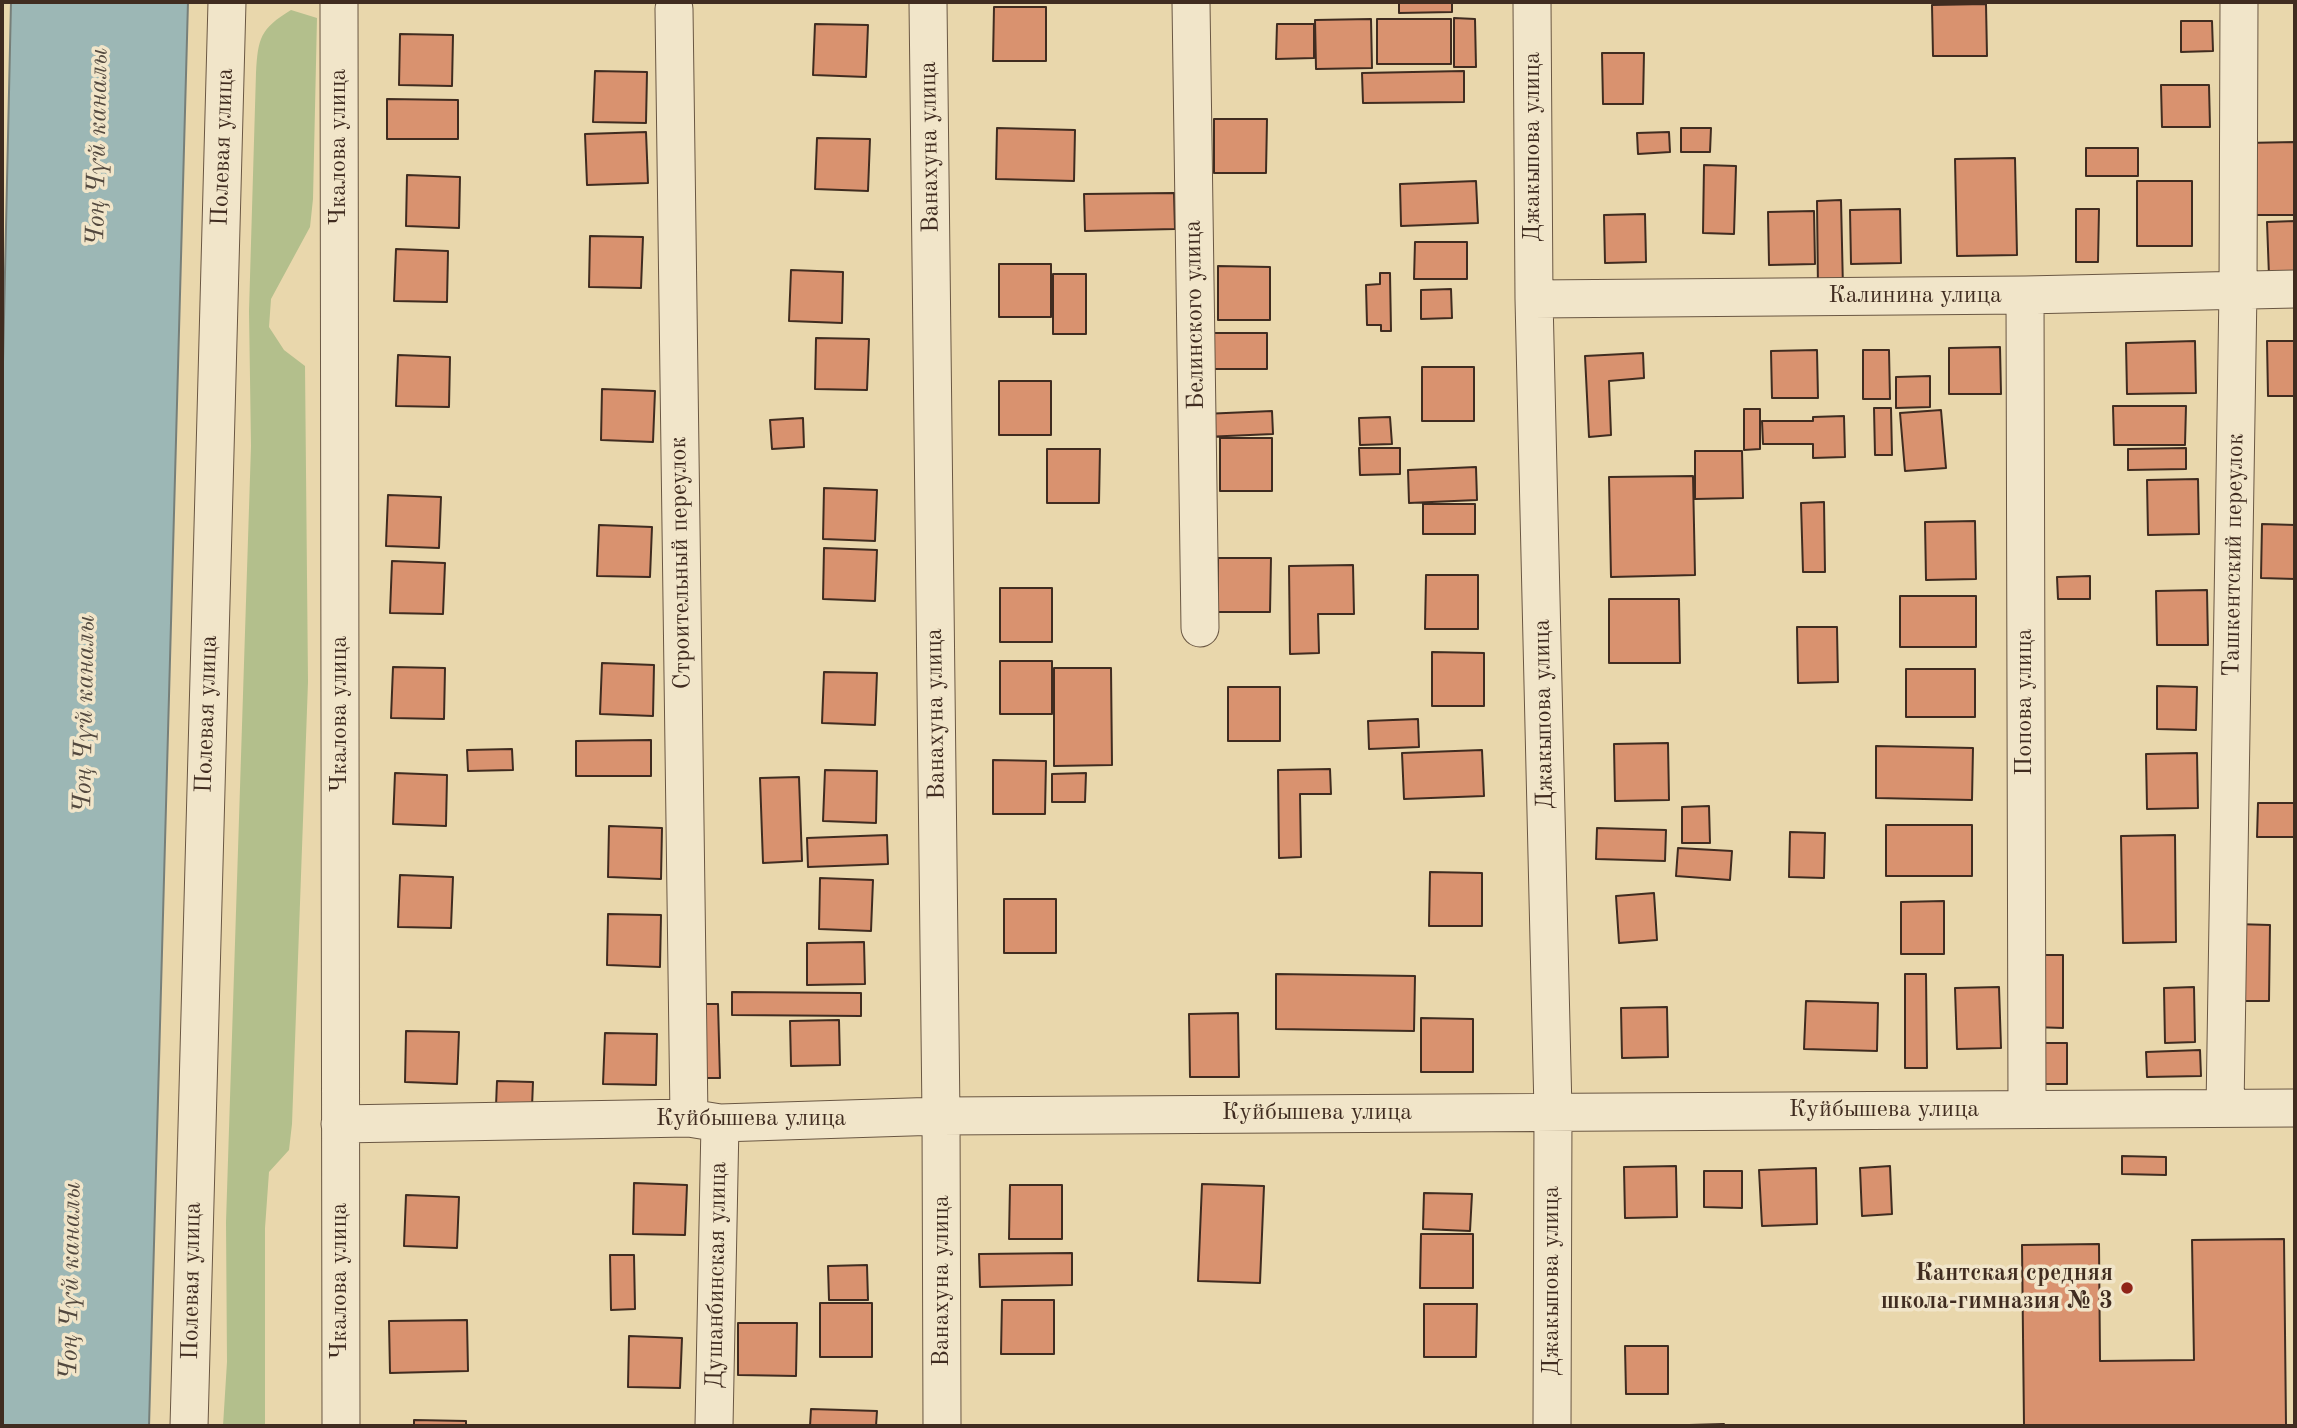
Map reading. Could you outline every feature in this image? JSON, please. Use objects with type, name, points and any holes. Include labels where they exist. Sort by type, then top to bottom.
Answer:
[{"type":"street","name":"Полевая улица","points":[[189,1426],[227,2]]},
{"type":"street","name":"Чкалова улица","points":[[339,2],[341,1426]]},
{"type":"street","name":"Ванахуна улица","points":[[928,2],[942,1426]]},
{"type":"street","name":"Белинского улица","points":[[1191,2],[1200,628]]},
{"type":"street","name":"Джакыпова улица","points":[[1532,2],[1535,299],[1552,1111],[1552,1426]]},
{"type":"street","name":"Ташкентский переулок","points":[[2225,1108],[2238,290],[2239,2]]},
{"type":"street","name":"Строительный переулок","points":[[674,9],[704,1120]]},
{"type":"street","name":"Калинина улица","points":[[1535,299],[2025,295],[2295,289]]},
{"type":"street","name":"Попова улица","points":[[2025,295],[2027,1109]]},
{"type":"street","name":"Куйбышева улица","points":[[340,1124],[941,1116],[2295,1108]]},
{"type":"street","name":"Душанбинская улица","points":[[704,1120],[714,1426]]},
{"type":"green space","points":[[291,10],[317,18],[310,227],[271,299],[269,327],[284,350],[305,366],[308,682],[292,1124],[289,1150],[269,1172],[265,1228],[265,1426],[223,1426],[227,1362],[226,1222],[251,446],[249,311],[256,73],[258,51],[263,36],[273,23]]},
{"type":"water","name":"Чоң Чүй каналы","points":[[11,2],[188,2],[149,1426],[2,1426],[2,407]]},
{"type":"building","points":[[1399,2],[1452,2],[1452,12],[1399,13]]},
{"type":"building","points":[[1986,4],[1987,56],[1933,56],[1932,5]]},
{"type":"building","points":[[994,7],[1046,7],[1046,61],[993,61]]},
{"type":"building","points":[[1454,18],[1475,19],[1476,67],[1454,67]]},
{"type":"building","points":[[1371,19],[1372,68],[1316,69],[1315,20]]},
{"type":"building","points":[[1377,19],[1451,19],[1451,64],[1377,64]]},
{"type":"building","points":[[2181,21],[2212,21],[2213,51],[2181,52]]},
{"type":"building","points":[[815,24],[868,25],[866,77],[813,75]]},
{"type":"building","points":[[1277,24],[1314,24],[1314,58],[1276,59]]},
{"type":"building","points":[[400,34],[453,35],[452,86],[399,85]]},
{"type":"building","points":[[1602,53],[1644,53],[1643,104],[1603,104]]},
{"type":"building","points":[[595,71],[647,72],[646,123],[593,122]]},
{"type":"building","points":[[1464,71],[1464,102],[1363,103],[1362,73]]},
{"type":"building","points":[[2161,85],[2209,85],[2210,127],[2162,127]]},
{"type":"building","points":[[387,99],[458,100],[458,139],[387,139]]},
{"type":"building","points":[[1214,119],[1267,119],[1266,173],[1214,173]]},
{"type":"building","points":[[997,128],[1075,130],[1074,181],[996,179]]},
{"type":"building","points":[[1681,128],[1711,128],[1710,152],[1681,152]]},
{"type":"building","points":[[646,132],[648,183],[587,185],[585,134]]},
{"type":"building","points":[[1669,132],[1670,152],[1638,154],[1637,133]]},
{"type":"building","points":[[817,138],[870,139],[868,191],[815,189]]},
{"type":"building","points":[[2295,142],[2295,215],[2245,215],[2245,143]]},
{"type":"building","points":[[2086,148],[2138,148],[2138,176],[2086,176]]},
{"type":"building","points":[[2015,158],[2017,255],[1957,256],[1955,159]]},
{"type":"building","points":[[1704,165],[1736,166],[1734,234],[1703,233]]},
{"type":"building","points":[[407,175],[460,177],[459,228],[406,226]]},
{"type":"building","points":[[1476,181],[1478,223],[1401,226],[1400,184]]},
{"type":"building","points":[[2137,181],[2192,181],[2192,246],[2137,246]]},
{"type":"building","points":[[1174,193],[1175,229],[1085,231],[1084,194]]},
{"type":"building","points":[[1841,200],[1843,289],[1818,289],[1817,201]]},
{"type":"building","points":[[1900,209],[1901,263],[1851,264],[1850,210]]},
{"type":"building","points":[[2076,209],[2099,209],[2098,262],[2076,262]]},
{"type":"building","points":[[1814,211],[1815,264],[1769,265],[1768,212]]},
{"type":"building","points":[[1645,214],[1646,262],[1605,263],[1604,215]]},
{"type":"building","points":[[2295,221],[2295,275],[2269,276],[2267,222]]},
{"type":"building","points":[[590,236],[643,237],[641,288],[589,287]]},
{"type":"building","points":[[1415,242],[1467,242],[1467,279],[1414,279]]},
{"type":"building","points":[[396,249],[448,251],[447,302],[394,301]]},
{"type":"building","points":[[999,264],[1051,264],[1051,317],[999,317]]},
{"type":"building","points":[[1218,266],[1270,267],[1270,320],[1218,320]]},
{"type":"building","points":[[791,270],[843,272],[842,323],[789,321]]},
{"type":"building","points":[[1380,273],[1390,273],[1391,331],[1381,331],[1381,325],[1367,325],[1366,285],[1380,284]]},
{"type":"building","points":[[1053,274],[1086,274],[1086,334],[1053,334]]},
{"type":"building","points":[[1451,289],[1452,318],[1421,319],[1421,290]]},
{"type":"building","points":[[1205,333],[1267,333],[1267,369],[1205,369]]},
{"type":"building","points":[[816,338],[869,339],[867,390],[815,389]]},
{"type":"building","points":[[2195,341],[2196,393],[2127,394],[2126,343]]},
{"type":"building","points":[[2267,341],[2295,341],[2295,396],[2268,396]]},
{"type":"building","points":[[2000,347],[2001,394],[1949,394],[1949,348]]},
{"type":"building","points":[[1817,350],[1818,398],[1772,398],[1771,351]]},
{"type":"building","points":[[1863,350],[1889,350],[1890,399],[1863,399]]},
{"type":"building","points":[[1643,353],[1644,378],[1609,381],[1611,435],[1589,437],[1585,356]]},
{"type":"building","points":[[398,355],[450,357],[449,407],[396,406]]},
{"type":"building","points":[[1422,367],[1474,367],[1474,421],[1422,421]]},
{"type":"building","points":[[1930,376],[1930,407],[1896,408],[1896,377]]},
{"type":"building","points":[[999,381],[1051,381],[1051,435],[999,435]]},
{"type":"building","points":[[602,389],[655,391],[653,442],[601,440]]},
{"type":"building","points":[[2113,406],[2186,406],[2185,445],[2114,445]]},
{"type":"building","points":[[1874,408],[1891,408],[1892,455],[1875,455]]},
{"type":"building","points":[[1744,409],[1760,409],[1760,449],[1744,450]]},
{"type":"building","points":[[1941,410],[1946,468],[1905,471],[1900,413]]},
{"type":"building","points":[[1272,411],[1273,434],[1204,437],[1203,414]]},
{"type":"building","points":[[1844,416],[1845,457],[1813,458],[1813,444],[1763,444],[1762,421],[1813,421],[1813,417]]},
{"type":"building","points":[[1390,417],[1392,444],[1360,445],[1359,418]]},
{"type":"building","points":[[803,418],[804,447],[772,449],[770,420]]},
{"type":"building","points":[[1220,438],[1272,438],[1272,491],[1220,491]]},
{"type":"building","points":[[1359,448],[1400,448],[1400,474],[1360,475]]},
{"type":"building","points":[[2186,448],[2186,469],[2128,470],[2128,449]]},
{"type":"building","points":[[1047,449],[1100,449],[1099,503],[1047,503]]},
{"type":"building","points":[[1695,451],[1742,451],[1743,498],[1695,499]]},
{"type":"building","points":[[1476,467],[1477,500],[1409,503],[1408,470]]},
{"type":"building","points":[[1693,476],[1695,575],[1611,577],[1609,477]]},
{"type":"building","points":[[2198,479],[2199,534],[2148,535],[2147,480]]},
{"type":"building","points":[[824,488],[877,490],[875,541],[823,539]]},
{"type":"building","points":[[388,495],[441,497],[439,548],[386,546]]},
{"type":"building","points":[[1824,502],[1825,572],[1803,572],[1801,503]]},
{"type":"building","points":[[1423,504],[1475,504],[1475,534],[1423,534]]},
{"type":"building","points":[[1975,521],[1976,579],[1926,580],[1925,522]]},
{"type":"building","points":[[2262,524],[2295,525],[2295,579],[2261,578]]},
{"type":"building","points":[[599,525],[652,527],[650,577],[597,576]]},
{"type":"building","points":[[824,548],[877,550],[875,601],[823,599]]},
{"type":"building","points":[[1218,558],[1271,558],[1270,612],[1218,612]]},
{"type":"building","points":[[392,561],[445,563],[443,614],[390,613]]},
{"type":"building","points":[[1353,565],[1354,614],[1318,614],[1319,653],[1290,654],[1289,566]]},
{"type":"building","points":[[1426,575],[1478,575],[1478,629],[1425,629]]},
{"type":"building","points":[[2090,576],[2090,599],[2058,599],[2057,577]]},
{"type":"building","points":[[1000,588],[1052,588],[1052,642],[1000,642]]},
{"type":"building","points":[[2207,590],[2208,645],[2157,645],[2156,591]]},
{"type":"building","points":[[1900,596],[1976,596],[1976,647],[1900,647]]},
{"type":"building","points":[[1609,599],[1679,599],[1680,663],[1609,663]]},
{"type":"building","points":[[1797,627],[1837,627],[1838,682],[1798,683]]},
{"type":"building","points":[[1432,652],[1484,653],[1484,706],[1432,706]]},
{"type":"building","points":[[1000,661],[1052,661],[1052,714],[1000,714]]},
{"type":"building","points":[[602,663],[654,665],[653,716],[600,714]]},
{"type":"building","points":[[393,667],[445,668],[444,719],[391,718]]},
{"type":"building","points":[[1054,668],[1111,668],[1112,765],[1054,766]]},
{"type":"building","points":[[1906,669],[1975,669],[1975,717],[1906,717]]},
{"type":"building","points":[[824,672],[877,673],[875,725],[822,723]]},
{"type":"building","points":[[2157,686],[2197,687],[2196,730],[2157,729]]},
{"type":"building","points":[[1228,687],[1280,687],[1280,741],[1228,741]]},
{"type":"building","points":[[1418,719],[1419,747],[1369,749],[1368,721]]},
{"type":"building","points":[[651,740],[651,776],[576,776],[576,741]]},
{"type":"building","points":[[1668,743],[1669,800],[1615,801],[1614,744]]},
{"type":"building","points":[[1876,746],[1973,748],[1972,800],[1876,798]]},
{"type":"building","points":[[512,749],[513,770],[468,771],[467,750]]},
{"type":"building","points":[[1482,750],[1484,796],[1404,799],[1402,753]]},
{"type":"building","points":[[2197,753],[2198,808],[2147,809],[2146,754]]},
{"type":"building","points":[[993,760],[1046,761],[1045,814],[993,814]]},
{"type":"building","points":[[1330,769],[1331,794],[1300,794],[1301,857],[1279,858],[1278,770]]},
{"type":"building","points":[[825,770],[877,771],[876,823],[823,821]]},
{"type":"building","points":[[395,773],[447,775],[446,826],[393,824]]},
{"type":"building","points":[[1086,773],[1085,802],[1052,802],[1052,774]]},
{"type":"building","points":[[799,777],[802,861],[763,863],[760,778]]},
{"type":"building","points":[[2258,803],[2295,803],[2295,837],[2257,837]]},
{"type":"building","points":[[1709,806],[1710,843],[1682,843],[1682,807]]},
{"type":"building","points":[[1886,825],[1972,825],[1972,876],[1886,876]]},
{"type":"building","points":[[609,826],[662,828],[661,879],[608,877]]},
{"type":"building","points":[[1597,828],[1666,830],[1665,861],[1596,859]]},
{"type":"building","points":[[1790,832],[1825,833],[1824,878],[1789,877]]},
{"type":"building","points":[[887,835],[888,864],[808,867],[807,838]]},
{"type":"building","points":[[2175,835],[2176,942],[2123,943],[2121,836]]},
{"type":"building","points":[[1678,848],[1732,851],[1730,880],[1676,876]]},
{"type":"building","points":[[1430,872],[1482,873],[1482,926],[1429,926]]},
{"type":"building","points":[[400,875],[453,877],[451,928],[398,927]]},
{"type":"building","points":[[820,878],[873,880],[871,931],[819,929]]},
{"type":"building","points":[[1654,893],[1657,940],[1619,943],[1616,896]]},
{"type":"building","points":[[1004,899],[1056,899],[1056,953],[1004,953]]},
{"type":"building","points":[[1944,901],[1944,954],[1901,954],[1901,902]]},
{"type":"building","points":[[608,914],[661,915],[660,967],[607,965]]},
{"type":"building","points":[[2235,924],[2270,925],[2269,1001],[2234,1001]]},
{"type":"building","points":[[864,942],[865,984],[807,985],[807,943]]},
{"type":"building","points":[[2033,955],[2063,955],[2063,1028],[2033,1027]]},
{"type":"building","points":[[1276,974],[1415,976],[1414,1031],[1276,1029]]},
{"type":"building","points":[[1905,974],[1926,974],[1927,1068],[1905,1068]]},
{"type":"building","points":[[1999,987],[2001,1048],[1957,1049],[1955,988]]},
{"type":"building","points":[[2194,987],[2195,1042],[2165,1043],[2164,988]]},
{"type":"building","points":[[732,992],[861,993],[861,1016],[732,1015]]},
{"type":"building","points":[[1806,1001],[1878,1003],[1877,1051],[1804,1049]]},
{"type":"building","points":[[691,1004],[718,1004],[720,1078],[692,1078]]},
{"type":"building","points":[[1667,1007],[1668,1057],[1622,1058],[1621,1008]]},
{"type":"building","points":[[1238,1013],[1239,1077],[1190,1077],[1189,1014]]},
{"type":"building","points":[[1421,1018],[1473,1019],[1473,1072],[1421,1072]]},
{"type":"building","points":[[839,1020],[840,1065],[791,1066],[790,1021]]},
{"type":"building","points":[[406,1031],[459,1032],[457,1084],[405,1082]]},
{"type":"building","points":[[605,1033],[657,1034],[656,1085],[603,1084]]},
{"type":"building","points":[[2033,1043],[2067,1043],[2067,1084],[2033,1084]]},
{"type":"building","points":[[2200,1050],[2201,1076],[2147,1077],[2146,1052]]},
{"type":"building","points":[[497,1081],[533,1082],[532,1107],[496,1106]]},
{"type":"building","points":[[2122,1156],[2166,1157],[2166,1175],[2122,1174]]},
{"type":"building","points":[[1676,1166],[1677,1217],[1625,1218],[1624,1167]]},
{"type":"building","points":[[1890,1166],[1892,1214],[1862,1216],[1860,1168]]},
{"type":"building","points":[[1816,1168],[1817,1224],[1762,1226],[1759,1170]]},
{"type":"building","points":[[1704,1171],[1742,1171],[1742,1208],[1704,1207]]},
{"type":"building","points":[[634,1183],[687,1185],[685,1235],[633,1234]]},
{"type":"building","points":[[1202,1184],[1264,1186],[1260,1283],[1198,1281]]},
{"type":"building","points":[[1010,1185],[1062,1185],[1062,1239],[1009,1239]]},
{"type":"building","points":[[1424,1193],[1472,1194],[1470,1231],[1423,1229]]},
{"type":"building","points":[[406,1195],[459,1197],[457,1248],[404,1246]]},
{"type":"building","points":[[1421,1234],[1473,1234],[1473,1288],[1420,1288]]},
{"type":"building","points":[[2284,1239],[2286,1426],[2024,1426],[2022,1245],[2099,1244],[2100,1361],[2194,1360],[2192,1240]]},
{"type":"building","points":[[1072,1253],[1072,1285],[980,1287],[979,1254]]},
{"type":"building","points":[[610,1255],[634,1255],[635,1309],[611,1310]]},
{"type":"building","points":[[867,1265],[868,1300],[829,1300],[828,1266]]},
{"type":"building","points":[[1002,1300],[1054,1300],[1054,1354],[1001,1354]]},
{"type":"building","points":[[820,1303],[872,1303],[872,1357],[820,1357]]},
{"type":"building","points":[[1424,1304],[1477,1304],[1476,1357],[1424,1357]]},
{"type":"building","points":[[467,1320],[468,1371],[390,1373],[389,1321]]},
{"type":"building","points":[[738,1323],[797,1323],[796,1376],[738,1375]]},
{"type":"building","points":[[629,1336],[682,1338],[680,1388],[628,1387]]},
{"type":"building","points":[[1625,1346],[1668,1346],[1668,1394],[1626,1394]]},
{"type":"building","points":[[811,1409],[877,1411],[876,1426],[810,1426]]},
{"type":"building","points":[[414,1420],[466,1421],[466,1426],[414,1426]]},
{"type":"building","points":[[1724,1424],[1724,1426],[1654,1426]]},
{"type":"place","name":"Кантская средняя школа-гимназия № 3","points":[[2127,1288]]}]
